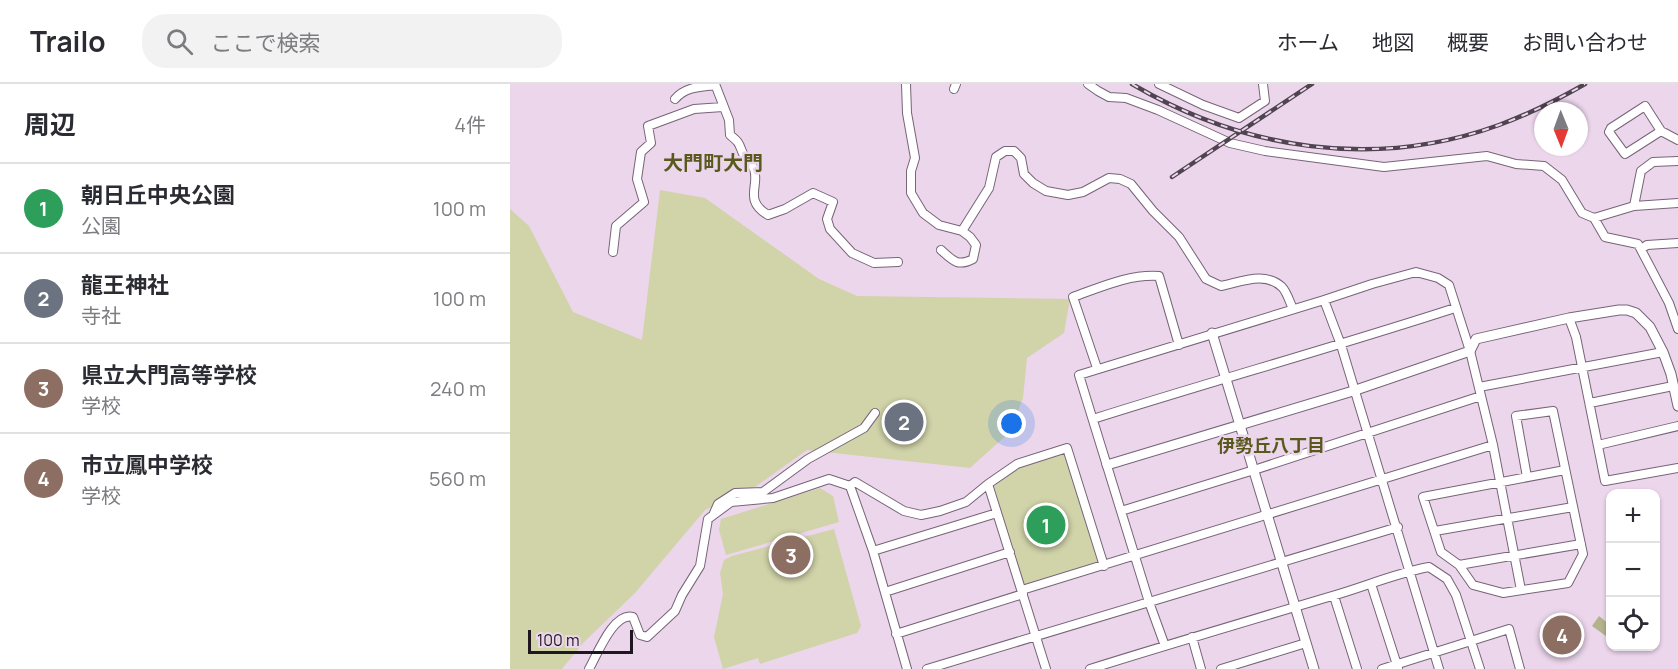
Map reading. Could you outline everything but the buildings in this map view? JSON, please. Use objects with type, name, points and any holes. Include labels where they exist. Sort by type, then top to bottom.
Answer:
[{"type":"street","points":[[675,99],[681,92],[691,88],[715,84],[729,120],[730,135],[740,142],[744,156],[754,169],[754,197],[759,209],[768,214],[785,209],[813,193],[833,202],[827,219],[830,229],[852,253],[874,263],[898,262]]},
{"type":"street","points":[[906,84],[907,113],[915,158],[911,171],[911,193],[923,213],[939,225],[962,231],[976,245],[974,259],[964,264],[957,263],[941,250]]},
{"type":"street","points":[[1088,84],[1109,97],[1126,98],[1158,110],[1230,143],[1265,151],[1384,167],[1486,156],[1516,164],[1544,166],[1562,180],[1582,213],[1594,218],[1605,237],[1638,244],[1669,303],[1678,329]]},
{"type":"street","points":[[1160,84],[1173,87],[1239,118],[1265,101],[1263,84]]},
{"type":"street","points":[[1661,130],[1625,154],[1609,132],[1611,128],[1645,106],[1661,130],[1678,140]]},
{"type":"street","points":[[613,252],[616,226],[644,202],[638,180],[641,152],[651,143],[648,126],[694,109],[723,108]]},
{"type":"street","points":[[962,231],[989,188],[996,157],[1005,151],[1014,151],[1021,158],[1024,174],[1046,191],[1068,195],[1083,192],[1109,178],[1120,179],[1131,184],[1153,211],[1179,237],[1206,279],[1221,286],[1253,278],[1269,279],[1284,288],[1293,309]]},
{"type":"street","points":[[1634,206],[1641,171],[1653,162],[1678,161]]},
{"type":"street","points":[[1594,218],[1634,206],[1678,204]]},
{"type":"street","points":[[1641,249],[1647,245],[1678,243]]},
{"type":"street","points":[[1164,646],[1079,375],[1416,272],[1438,278],[1449,285],[1470,351],[1502,483],[1521,590]]},
{"type":"street","points":[[1097,368],[1073,297],[1114,282],[1143,275],[1159,276],[1179,345]]},
{"type":"street","points":[[1324,300],[1341,345],[1353,391],[1398,527],[1439,669]]},
{"type":"street","points":[[1093,419],[1341,345],[1455,308]]},
{"type":"street","points":[[1107,465],[1353,391],[1470,351],[1476,339],[1569,318],[1618,310],[1636,312],[1650,327],[1663,352],[1678,406]]},
{"type":"street","points":[[1569,318],[1576,337],[1605,481],[1678,468]]},
{"type":"street","points":[[1212,333],[1314,669]]},
{"type":"street","points":[[1121,511],[1367,433],[1480,392],[1663,352]]},
{"type":"street","points":[[1590,403],[1673,386]]},
{"type":"street","points":[[1527,477],[1516,416],[1553,411],[1583,554],[1568,583],[1503,593],[1473,585],[1459,565],[1441,552],[1423,496],[1502,483],[1565,470]]},
{"type":"street","points":[[712,516],[718,504],[735,493],[763,492],[808,459],[864,428],[875,413]]},
{"type":"street","points":[[1598,445],[1678,426]]},
{"type":"street","points":[[896,634],[1104,566],[1493,445]]},
{"type":"street","points":[[850,486],[855,482],[904,511],[921,515],[966,502],[1017,464],[1066,448],[1104,566]]},
{"type":"street","points":[[589,669],[614,624],[621,618],[633,617],[640,635],[647,637],[675,611],[700,566],[708,519],[731,501],[773,498],[829,479],[850,486]]},
{"type":"street","points":[[988,484],[1046,669]]},
{"type":"street","points":[[850,486],[873,551],[907,669]]},
{"type":"street","points":[[1435,531],[1573,507]]},
{"type":"street","points":[[873,551],[997,513]]},
{"type":"street","points":[[927,669],[1398,527]]},
{"type":"street","points":[[1459,565],[1581,544]]},
{"type":"street","points":[[885,592],[1010,552]]},
{"type":"street","points":[[1090,669],[1429,567],[1447,579],[1456,595],[1480,669]]},
{"type":"street","points":[[1371,584],[1398,667]]},
{"type":"street","points":[[1334,596],[1357,669]]},
{"type":"street","points":[[1382,669],[1398,667],[1509,629],[1520,669]]},
{"type":"street","points":[[1192,637],[1201,669]]},
{"type":"street","points":[[1221,669],[1306,643]]},
{"type":"shaded area","points":[[660,190],[705,198],[819,279],[857,296],[1070,299],[1064,333],[1027,358],[1023,398],[1010,432],[970,468],[807,450],[752,489],[705,510],[635,593],[584,642],[562,669],[510,669],[510,209],[529,226],[573,312],[642,340]]},
{"type":"shaded area","points":[[1064,453],[1100,564],[1023,586],[994,486],[1020,466]]},
{"type":"shaded area","points":[[820,488],[833,496],[839,522],[726,555],[719,530],[721,519]]},
{"type":"shaded area","points":[[834,529],[861,626],[857,633],[760,664],[758,658],[723,669],[714,637],[723,594],[720,573],[724,560]]},
{"type":"shaded area","points":[[1599,616],[1606,622],[1606,636],[1592,626]]},
{"type":"railway","points":[[1132,84],[1175,107],[1219,125],[1265,138],[1311,146],[1358,149],[1405,147],[1452,139],[1521,116],[1585,84]]},
{"type":"railway","points":[[1172,177],[1312,84]]},
{"type":"place","name":"龍王神社","points":[[904,422]]},
{"type":"place","name":"朝日丘中央公園","points":[[1046,525]]},
{"type":"place","name":"県立大門高等学校","points":[[791,555]]},
{"type":"place","name":"市立鳳中学校","points":[[1562,635]]},
{"type":"district","name":"大門町大門","points":[[713,163]]},
{"type":"district","name":"伊勢丘八丁目","points":[[1271,446]]}]
